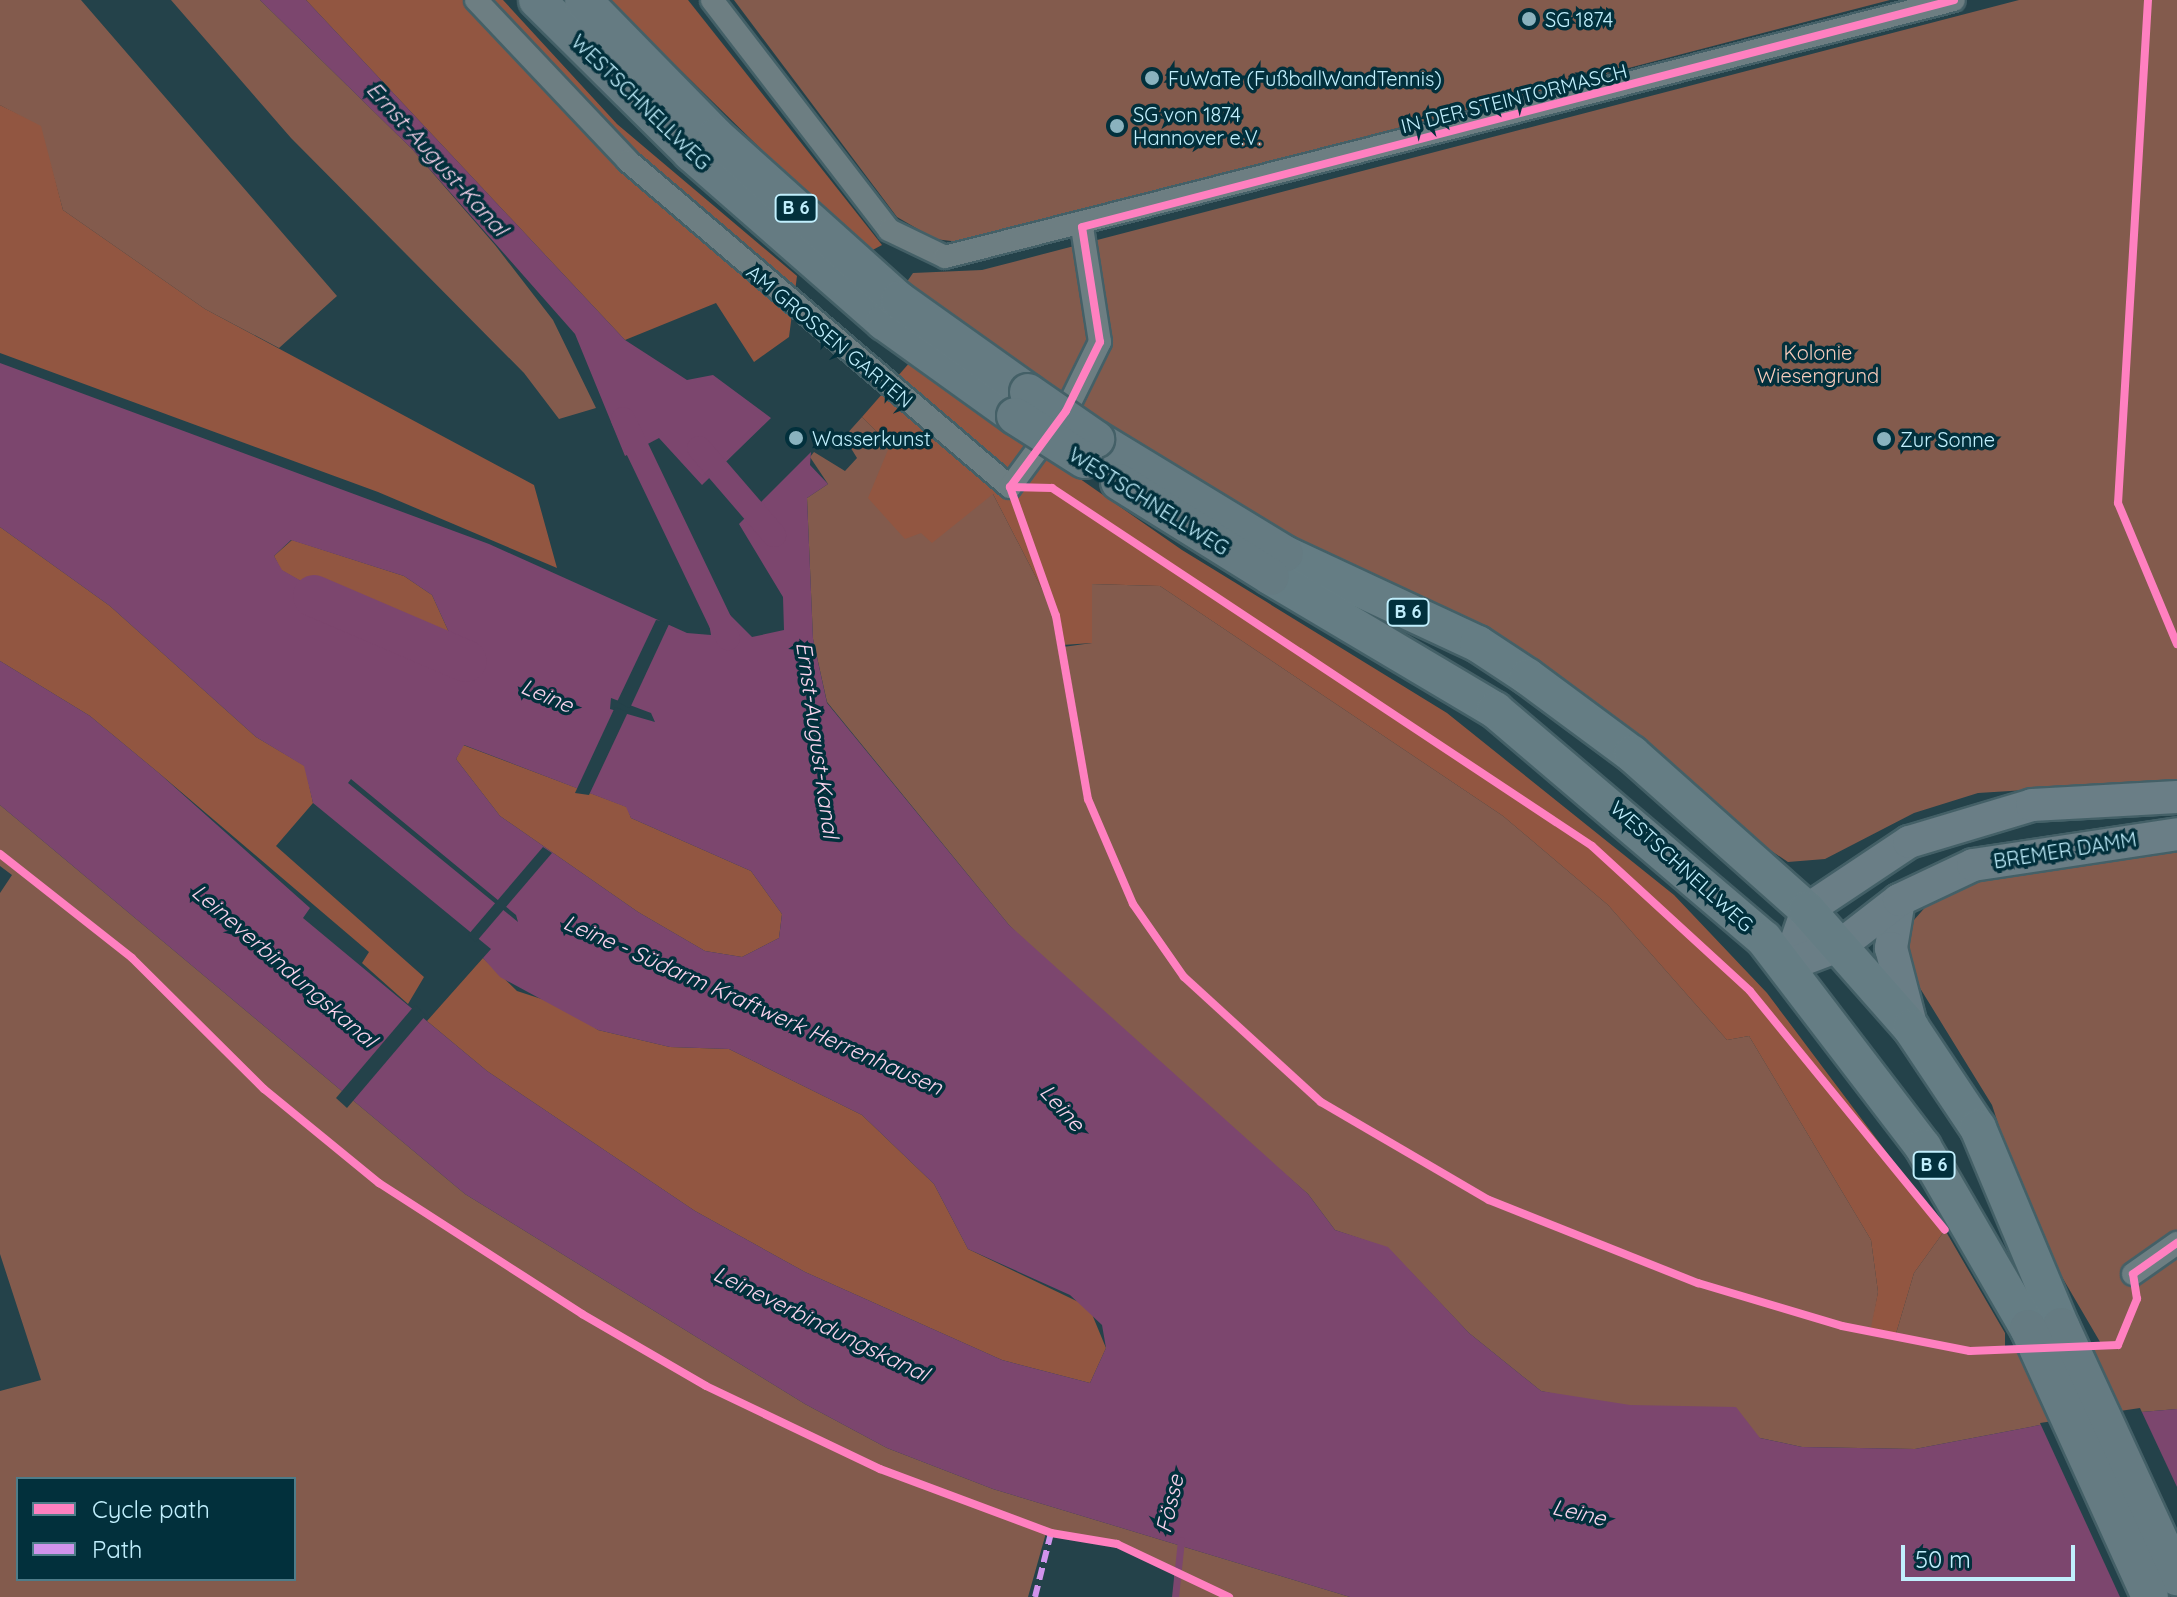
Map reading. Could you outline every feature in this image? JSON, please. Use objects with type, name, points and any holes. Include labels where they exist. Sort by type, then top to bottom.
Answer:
[{"type":"highway","name":"WESTSCHNELLWEG","points":[[537,0],[691,153],[850,292],[1090,450],[1278,566]]},
{"type":"highway","name":"WESTSCHNELLWEG","points":[[583,0],[716,136],[899,300],[1021,404]]},
{"type":"highway","name":"WESTSCHNELLWEG","points":[[2045,1327],[2177,1577]]},
{"type":"highway","name":"WESTSCHNELLWEG","points":[[2045,1327],[2150,1597]]},
{"type":"main road","name":"WESTSCHNELLWEG","points":[[1278,566],[1478,644],[1624,747],[1807,910],[1911,1028],[1978,1128],[2045,1327]]},
{"type":"main road","name":"WESTSCHNELLWEG","points":[[1278,566],[1495,710],[1607,800],[1788,965],[1923,1147],[2045,1327]]},
{"type":"main road","name":"BREMER DAMM","points":[[1807,910],[1846,877],[1974,818],[2076,800],[2177,797]]},
{"type":"main road","name":"BREMER DAMM","points":[[1788,965],[1841,945],[1899,900],[1934,880],[2017,854],[2177,834]]},
{"type":"main road","points":[[1756,864],[1797,885],[1846,877]]},
{"type":"main road","points":[[1899,900],[1891,948],[1911,1028]]},
{"type":"main road","points":[[1788,965],[1807,910]]},
{"type":"street","name":"AM GROSSEN GARTEN","points":[[476,0],[628,161],[1010,487],[1066,411],[1100,342],[1082,227]]},
{"type":"street","points":[[712,0],[889,230],[910,246],[945,257],[973,255],[1082,227]]},
{"type":"street","name":"IN DER STEINTORMASCH","points":[[1082,227],[1954,0]]},
{"type":"street","points":[[2133,1274],[2177,1243]]},
{"type":"green space","points":[[0,0],[81,0],[337,296],[279,348],[205,309],[63,210],[40,127],[0,105]]},
{"type":"green space","points":[[171,0],[260,0],[412,149],[495,245],[553,320],[596,408],[559,419],[524,373],[291,138]]},
{"type":"green space","name":"SG von 1874 Hannover e.V.","points":[[734,0],[1890,0],[959,242],[935,239],[897,217]]},
{"type":"green space","name":"Kolonie Wiesengrund","points":[[2019,0],[2177,0],[2177,781],[1978,793],[1914,813],[1825,859],[1788,862],[1347,567],[1144,452],[904,286],[913,273],[982,270]]},
{"type":"green space","points":[[862,417],[890,445],[993,494],[1056,616],[1063,647],[1092,643],[1091,584],[1160,586],[1503,816],[1608,905],[1727,1040],[1749,1036],[1871,1240],[1878,1292],[1871,1332],[1895,1337],[1914,1273],[1945,1230],[2005,1333],[2005,1351],[2103,1347],[2031,1224],[1992,1105],[1907,967],[1906,929],[1936,895],[1971,880],[2177,848],[2177,1409],[2082,1417],[1915,1449],[1802,1447],[1541,1391],[1469,1333],[1388,1248],[1335,1230],[1308,1194],[1090,1004],[1009,925],[827,702],[813,639],[807,498],[828,484],[810,457],[814,452],[845,471],[857,458],[844,437]]},
{"type":"green space","points":[[0,805],[465,1194],[805,1404],[887,1448],[993,1489],[1350,1597],[1175,1597],[1174,1568],[1117,1544],[1046,1533],[1028,1597],[0,1597],[0,1391],[41,1380],[0,1254],[0,893],[12,875],[0,866]]},
{"type":"shaded area","points":[[306,0],[503,0],[617,124],[797,276],[789,337],[754,362],[716,303],[625,340]]},
{"type":"shaded area","points":[[609,0],[688,0],[882,245],[867,253]]},
{"type":"shaded area","points":[[0,105],[41,126],[63,210],[205,309],[534,485],[557,568],[378,492],[0,353]]},
{"type":"shaded area","points":[[911,361],[1182,550],[1447,713],[1674,895],[1767,993],[1945,1230],[1914,1273],[1895,1337],[1870,1332],[1878,1292],[1871,1240],[1749,1036],[1727,1040],[1608,905],[1503,816],[1160,586],[1092,584],[1092,643],[1062,645],[1056,616],[993,494],[932,543],[921,533],[905,539],[868,498],[890,445],[862,417]]},
{"type":"shaded area","points":[[0,527],[110,606],[256,737],[305,766],[313,803],[276,846],[424,977],[408,1004],[362,963],[369,952],[160,774],[90,716],[0,661]]},
{"type":"shaded area","points":[[292,540],[404,576],[432,595],[452,639],[396,635],[281,570],[274,556]]},
{"type":"shaded area","points":[[463,745],[627,807],[631,818],[751,871],[782,914],[779,938],[742,957],[705,951],[638,912],[500,816],[456,759]]},
{"type":"shaded area","points":[[483,958],[517,991],[566,1007],[598,1030],[670,1047],[729,1049],[862,1115],[934,1184],[968,1249],[1089,1307],[1106,1348],[1090,1383],[1002,1360],[805,1272],[695,1211],[487,1071],[427,1021]]},
{"type":"water","points":[[260,0],[306,0],[625,340],[687,380],[713,375],[771,418],[702,485],[659,438],[625,456],[575,334],[412,149]]},
{"type":"water","points":[[0,363],[489,544],[687,633],[711,635],[707,611],[721,606],[752,637],[784,630],[783,597],[739,524],[811,452],[810,465],[828,484],[807,498],[813,639],[827,703],[1009,925],[1308,1194],[1335,1230],[1388,1247],[1469,1333],[1541,1391],[1630,1405],[1736,1407],[1760,1438],[1802,1447],[1915,1449],[2082,1417],[2177,1409],[2177,1597],[1350,1597],[993,1489],[887,1448],[805,1404],[465,1194],[0,805],[0,661],[90,716],[160,774],[310,908],[303,918],[487,1071],[695,1211],[805,1272],[1002,1360],[1090,1383],[1106,1348],[1102,1325],[1070,1295],[968,1249],[934,1184],[862,1115],[729,1049],[670,1047],[598,1030],[500,977],[483,958],[491,949],[313,803],[304,766],[256,737],[110,606],[0,527]],"holes":[[[291,540],[404,576],[432,595],[452,639],[396,635],[282,570],[274,556]],[[611,698],[651,713],[655,722],[610,709]],[[464,745],[626,807],[631,818],[751,871],[782,914],[779,938],[742,957],[705,951],[638,912],[500,816],[456,759]],[[351,779],[516,915],[518,922],[348,783]]]},
{"type":"pier","points":[[656,620],[670,622],[630,708],[617,702]]},
{"type":"pier","points":[[615,707],[628,712],[589,795],[575,793]]},
{"type":"pier","points":[[543,847],[552,853],[476,942],[468,935]]},
{"type":"pier","points":[[415,1005],[426,1015],[347,1108],[336,1098]]},
{"type":"pier","points":[[2140,1408],[2177,1487],[2177,1597],[2120,1597],[2040,1423]]},
{"type":"waterway","name":"Ernst-August-Kanal","points":[[623,419],[728,638]]},
{"type":"waterway","name":"Ernst-August-Kanal","points":[[699,448],[774,535]]},
{"type":"waterway","name":"Leine","points":[[314,596],[466,661]]},
{"type":"waterway","name":"Fösse","points":[[1175,1597],[1181,1540]]},
{"type":"marked path","points":[[1035,1597],[1051,1533]]},
{"type":"cycle path","points":[[1010,487],[1066,411],[1100,342],[1082,227],[1954,0]]},
{"type":"cycle path","points":[[2148,0],[2118,503],[2177,644]]},
{"type":"cycle path","points":[[1010,487],[1056,616],[1088,799],[1133,904],[1184,977],[1321,1102],[1489,1200],[1698,1283],[1842,1326],[1970,1351],[2118,1345],[2137,1299],[2133,1274],[2177,1243]]},
{"type":"cycle path","points":[[1010,487],[1052,488],[1592,846],[1750,991],[1945,1230]]},
{"type":"cycle path","points":[[0,854],[132,958],[264,1089],[379,1183],[582,1314],[706,1386],[880,1469],[1051,1533],[1117,1544],[1229,1597]]},
{"type":"place","name":"SG 1874","points":[[1529,19]]},
{"type":"place","name":"FuWaTe (FußballWandTennis)","points":[[1152,78]]},
{"type":"place","name":"SG von 1874 Hannover e.V.","points":[[1117,126]]},
{"type":"place","name":"Wasserkunst","points":[[796,438]]},
{"type":"place","name":"Zur Sonne","points":[[1884,439]]},
{"type":"water label","name":"Leineverbindungskanal","points":[[284,966]]},
{"type":"water label","name":"Leine - Südarm Kraftwerk Herrenhausen","points":[[753,1005]]},
{"type":"water label","name":"Leineverbindungskanal","points":[[821,1324]]}]
